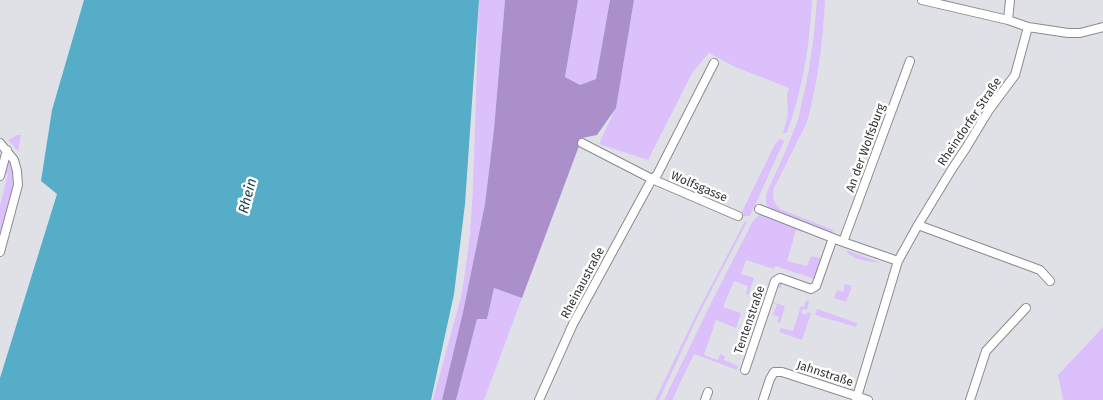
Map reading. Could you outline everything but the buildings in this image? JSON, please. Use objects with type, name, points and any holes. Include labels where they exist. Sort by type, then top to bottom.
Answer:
[{"type":"street","points":[[922,0],[1008,20],[1028,27],[1068,33],[1080,33],[1103,27]]},
{"type":"street","points":[[1008,20],[1010,0]]},
{"type":"street","name":"Rheindorfer Straße","points":[[857,398],[898,261],[989,110],[1015,75],[1028,27]]},
{"type":"street","name":"An der Wolfsburg","points":[[843,242],[910,62]]},
{"type":"street","name":"Rheinaustraße","points":[[539,400],[573,324],[652,179],[657,175],[714,63]]},
{"type":"street","points":[[0,143],[14,160],[18,185],[0,252]]},
{"type":"street","points":[[582,143],[652,179]]},
{"type":"street","points":[[0,176],[7,150]]},
{"type":"street","name":"Wolfsgasse","points":[[652,179],[738,216]]},
{"type":"street","points":[[759,209],[898,261]]},
{"type":"street","points":[[918,225],[1040,270],[1050,281]]},
{"type":"street","name":"Tentenstraße","points":[[745,370],[775,281],[780,278],[811,289],[816,286],[833,238]]},
{"type":"street","points":[[970,400],[986,351],[1026,308]]},
{"type":"street","name":"Jahnstraße","points":[[763,400],[774,372],[782,372],[857,398],[868,400]]},
{"type":"shaded area","points":[[479,0],[505,0],[494,129],[485,204],[463,312],[442,400],[433,400],[461,297],[470,233]]},
{"type":"shaded area","points":[[505,0],[578,0],[565,77],[580,85],[596,79],[610,0],[634,0],[616,108],[597,135],[582,138],[522,298],[494,288],[487,319],[477,319],[456,400],[442,400],[463,312],[485,204],[494,129]]},
{"type":"shaded area","points":[[578,0],[610,0],[596,79],[580,85],[565,77]]},
{"type":"shaded area","points":[[634,0],[812,0],[804,68],[797,101],[787,133],[783,133],[788,114],[787,95],[789,88],[735,67],[709,53],[692,73],[648,160],[599,144],[616,107]]},
{"type":"shaded area","points":[[817,0],[825,0],[823,31],[811,107],[807,122],[774,188],[773,197],[774,202],[780,209],[833,230],[832,235],[769,210],[766,202],[766,195],[770,192],[766,194],[798,120],[809,70]]},
{"type":"shaded area","points":[[21,135],[18,151],[8,140]]},
{"type":"shaded area","points":[[780,139],[784,141],[750,216],[740,216],[775,144]]},
{"type":"shaded area","points":[[9,158],[13,173],[13,184],[0,237],[0,206],[8,174],[3,172]]},
{"type":"shaded area","points":[[762,214],[803,229],[803,232],[796,230],[787,261],[807,266],[811,256],[820,258],[815,279],[775,266],[774,269],[746,260],[741,274],[754,278],[748,295],[746,294],[748,286],[734,281],[723,307],[741,313],[736,328],[716,320],[704,355],[718,360],[720,354],[725,356],[724,360],[738,366],[737,370],[694,354],[672,400],[664,400],[753,221]]},
{"type":"shaded area","points":[[745,221],[747,222],[698,316],[659,400],[655,400],[696,315]]},
{"type":"shaded area","points":[[846,250],[881,263],[857,258]]},
{"type":"shaded area","points":[[782,283],[781,288],[777,287],[772,302],[785,306],[780,323],[777,322],[779,317],[773,315],[777,305],[770,302],[776,284]]},
{"type":"shaded area","points":[[845,284],[852,286],[846,302],[834,298],[837,290],[843,292]]},
{"type":"shaded area","points":[[494,288],[522,298],[484,400],[456,400],[477,319],[487,319]]},
{"type":"shaded area","points":[[806,300],[809,301],[807,310],[803,309],[801,313],[806,315],[807,312],[811,313],[802,340],[779,332],[781,328],[793,331],[801,306],[804,307]]},
{"type":"shaded area","points":[[817,309],[857,323],[856,327],[815,315]]},
{"type":"shaded area","points":[[1103,327],[1103,400],[1063,400],[1058,375]]},
{"type":"water","name":"Rhein","points":[[84,0],[479,0],[465,204],[454,294],[431,400],[0,400],[0,378],[57,194],[41,181],[52,110]]}]
